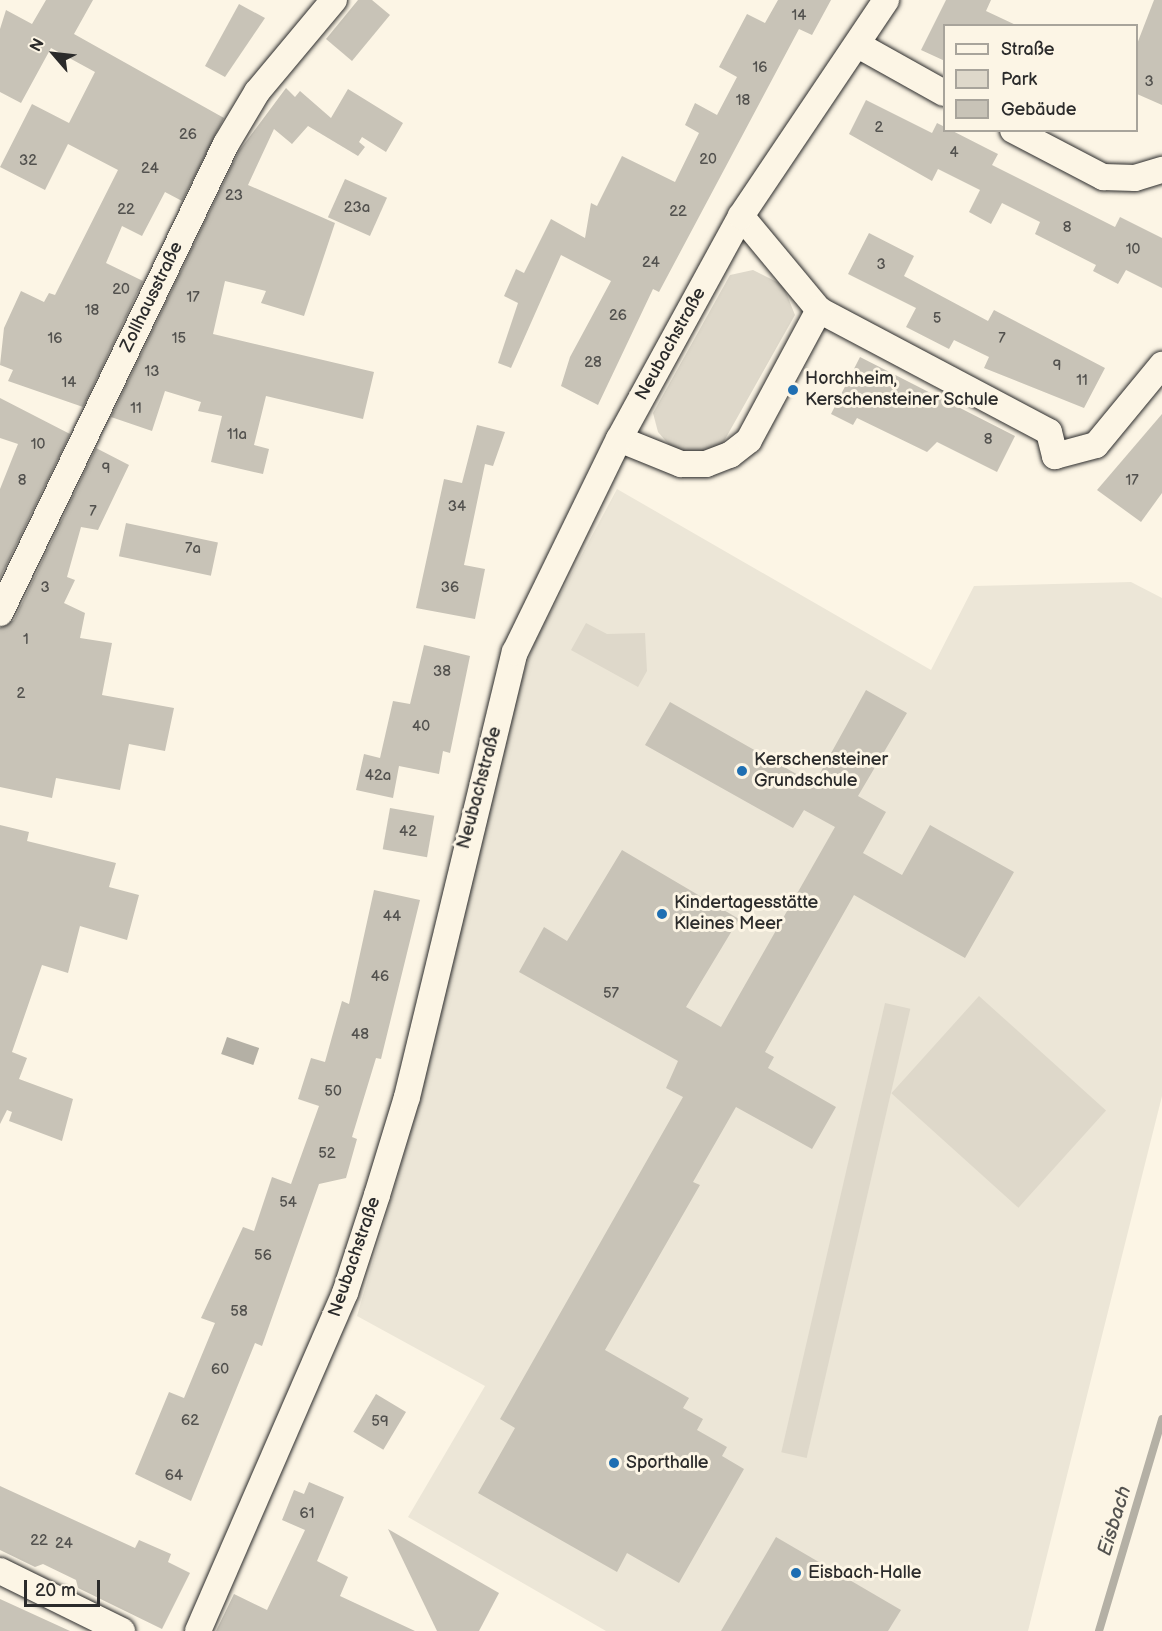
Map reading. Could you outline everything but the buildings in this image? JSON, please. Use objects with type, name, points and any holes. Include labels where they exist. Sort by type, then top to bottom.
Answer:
[{"type":"street","name":"Zollhausstraße","points":[[0,613],[226,144],[257,92],[334,0]]},
{"type":"street","name":"Neubachstraße","points":[[198,1631],[331,1326],[377,1195],[410,1086],[515,652],[619,439],[741,216],[858,45],[886,0]]},
{"type":"street","points":[[858,45],[943,92]]},
{"type":"street","points":[[1017,132],[1103,177],[1135,178],[1162,170]]},
{"type":"street","points":[[741,216],[819,310],[1049,432],[1055,456],[1096,445],[1162,365]]},
{"type":"street","points":[[619,439],[681,464],[706,464],[730,455],[749,440],[819,310]]},
{"type":"street","points":[[0,1571],[122,1631]]},
{"type":"shaded area","points":[[617,489],[931,670],[974,586],[1131,582],[1162,598],[1162,1096],[1028,1631],[606,1631],[408,1517],[485,1386],[357,1316],[422,1093],[490,767],[535,642]]},
{"type":"shaded area","points":[[227,1037],[259,1048],[253,1065],[221,1054]]},
{"type":"green space","points":[[753,270],[783,285],[795,315],[719,450],[694,456],[671,447],[658,432],[653,413],[730,275]]},
{"type":"green space","points":[[586,623],[607,634],[645,633],[647,671],[638,687],[571,650]]},
{"type":"green space","points":[[979,996],[1106,1110],[1018,1208],[891,1093]]},
{"type":"green space","points":[[885,1003],[910,1009],[807,1458],[781,1452]]},
{"type":"waterway","name":"Eisbach","points":[[1099,1631],[1162,1419]]},
{"type":"place","name":"Horchheim, Kerschensteiner Schule","points":[[793,390]]},
{"type":"place","name":"Kerschensteiner Grundschule","points":[[742,771]]},
{"type":"place","name":"Kindertagesstätte Kleines Meer","points":[[662,914]]},
{"type":"place","name":"Sporthalle","points":[[614,1463]]},
{"type":"place","name":"Eisbach-Halle","points":[[796,1573]]}]
